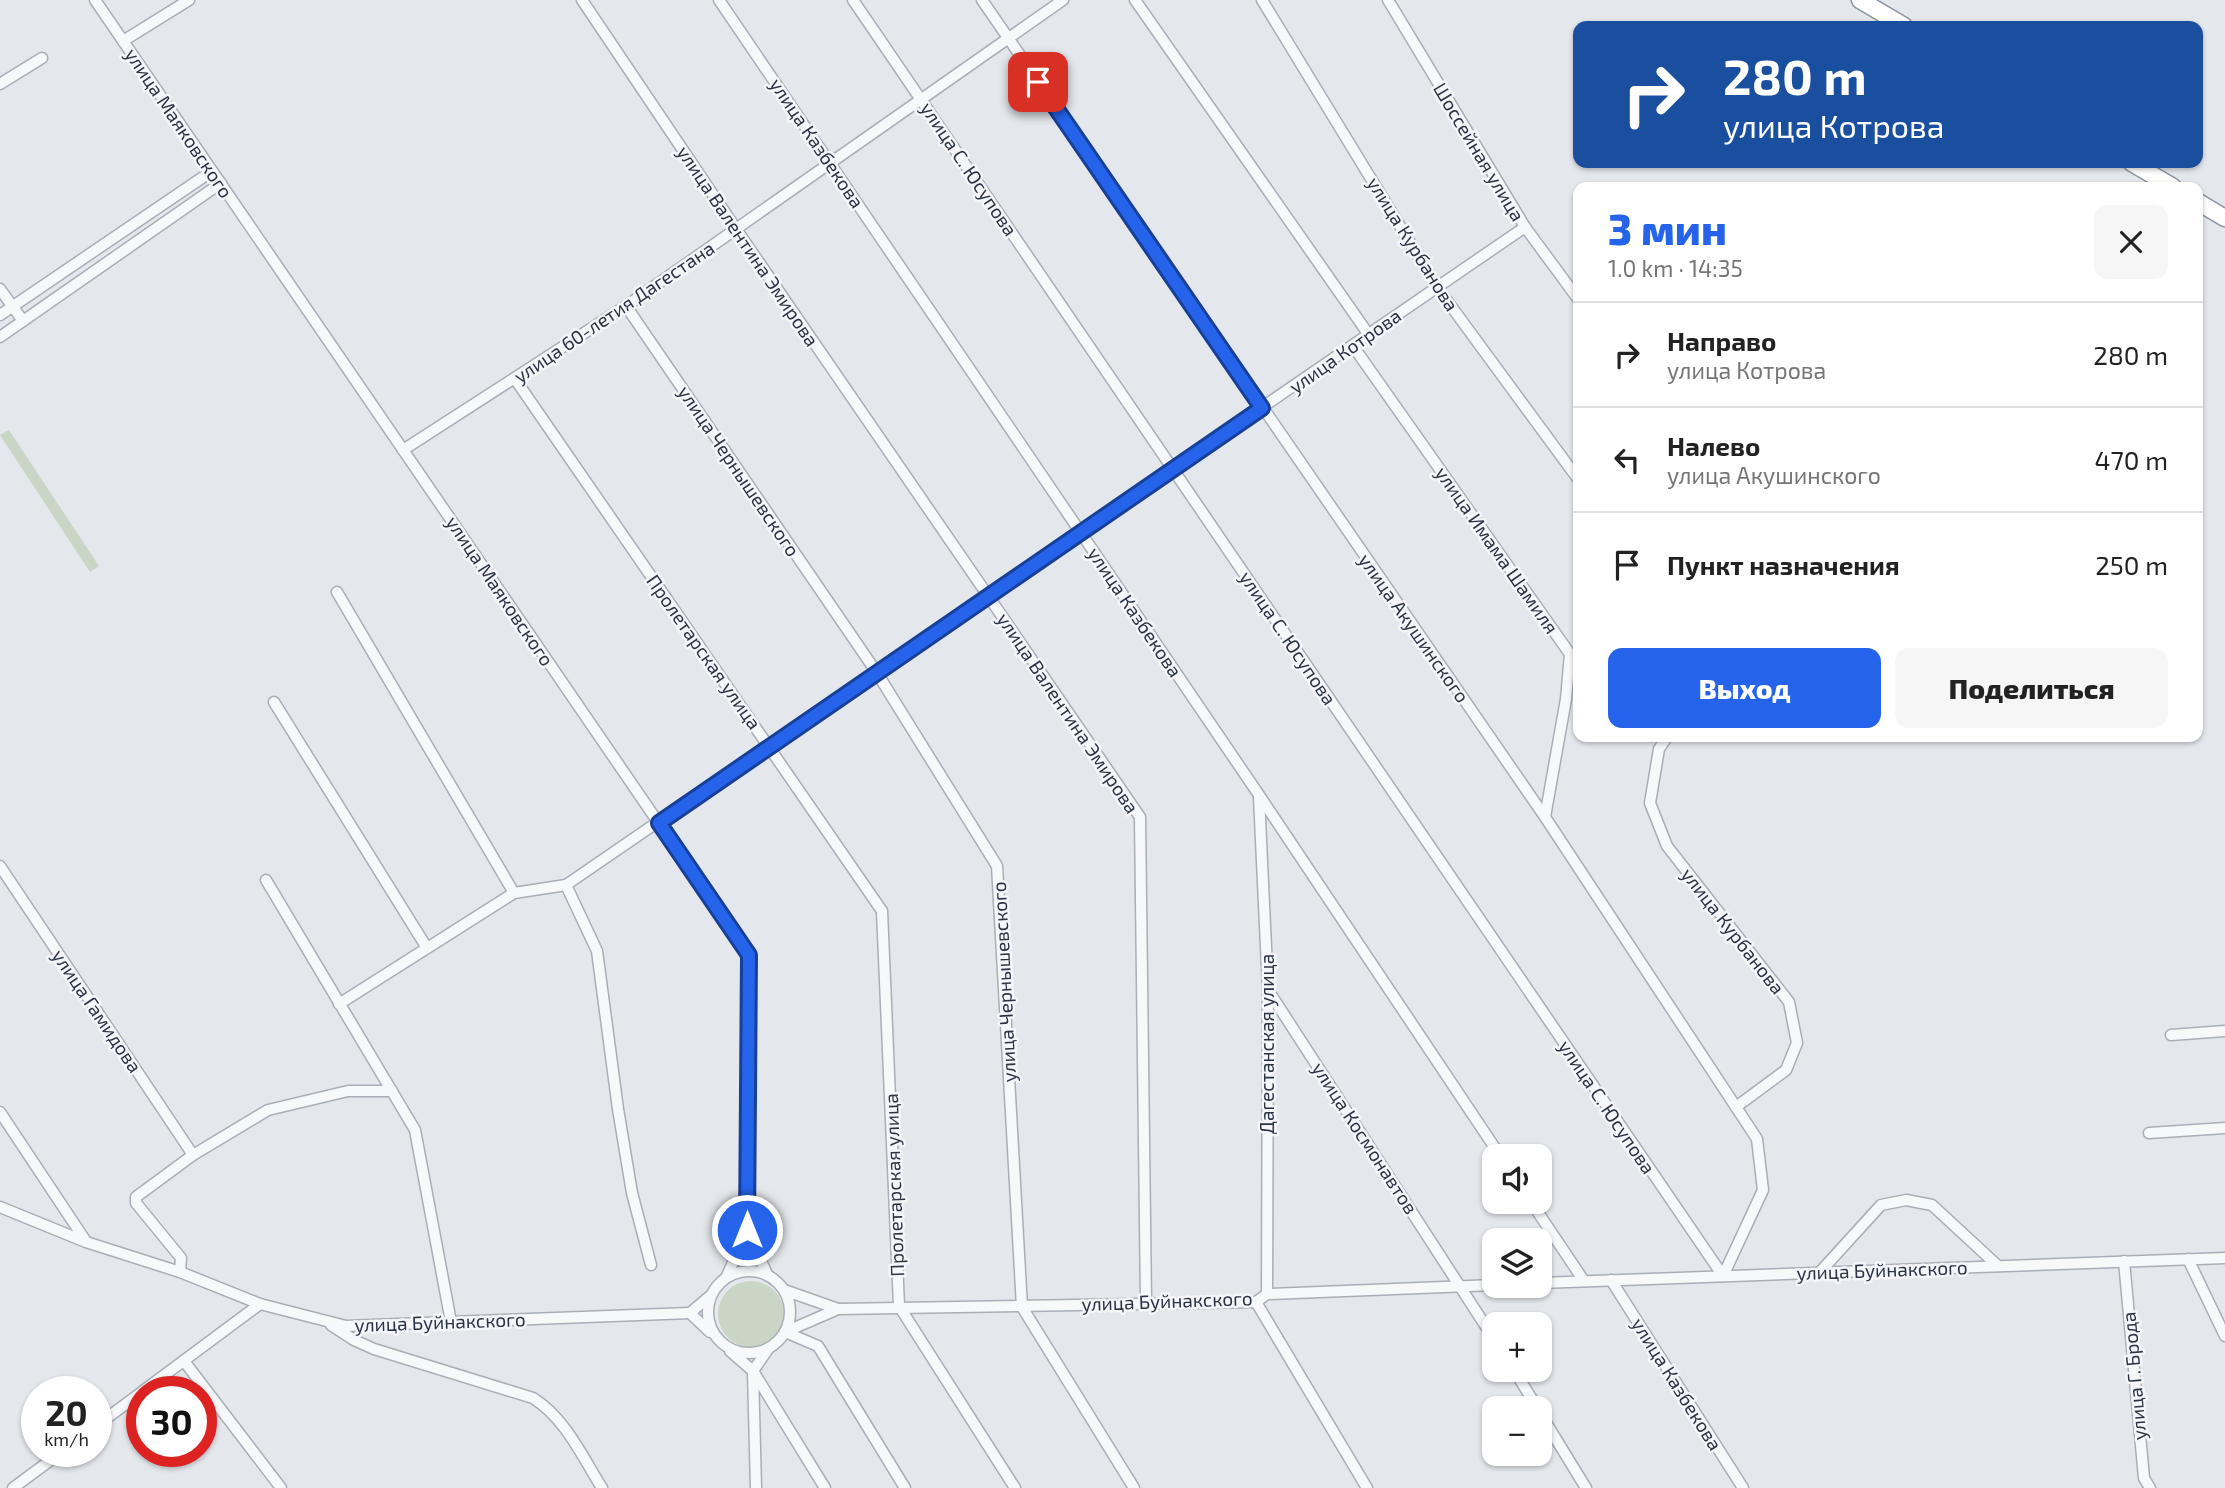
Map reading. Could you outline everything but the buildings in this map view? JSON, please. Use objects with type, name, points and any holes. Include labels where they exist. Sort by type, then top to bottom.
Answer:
[{"type":"highway","points":[[1860,0],[1896,21]]},
{"type":"highway","points":[[2141,168],[2165,182]]},
{"type":"highway","points":[[2203,205],[2225,218]]},
{"type":"street","name":"улица Маяковского","points":[[95,0],[749,955],[747,1230]]},
{"type":"street","points":[[123,41],[189,0]]},
{"type":"street","name":"улица Валентина Эмирова","points":[[582,0],[1140,817],[1146,1302]]},
{"type":"street","name":"улица Казбекова","points":[[719,0],[1259,795],[1492,1144]]},
{"type":"street","name":"улица С. Юсупова","points":[[853,0],[1723,1276]]},
{"type":"street","name":"улица Акушинского","points":[[982,0],[1545,817],[1757,1139],[1763,1190],[1723,1276]]},
{"type":"street","name":"улица 60-летия Дагестана","points":[[403,450],[626,306],[1063,0]]},
{"type":"street","points":[[1135,0],[1369,335]]},
{"type":"street","name":"улица Курбанова","points":[[1262,0],[1437,286],[1573,472]]},
{"type":"street","name":"Шоссейная улица","points":[[1388,0],[1525,228],[1573,292]]},
{"type":"street","points":[[0,84],[41,58]]},
{"type":"street","points":[[0,315],[212,171]]},
{"type":"street","points":[[0,337],[220,183]]},
{"type":"street","name":"улица Котрова","points":[[339,1004],[514,893],[566,885],[1525,228]]},
{"type":"street","points":[[0,289],[23,321]]},
{"type":"street","name":"улица Чернышевского","points":[[626,306],[877,673],[997,866],[1022,1307]]},
{"type":"street","name":"улица Имама Шамиля","points":[[1353,346],[1570,654],[1566,699],[1545,817]]},
{"type":"street","name":"Пролетарская улица","points":[[515,379],[882,911],[899,1306]]},
{"type":"street","points":[[337,592],[514,893]]},
{"type":"street","points":[[274,702],[427,948]]},
{"type":"street","name":"улица Курбанова","points":[[1664,742],[1659,749],[1650,803],[1668,846],[1789,1002],[1797,1043],[1786,1070],[1735,1107]]},
{"type":"street","name":"Дагестанская улица","points":[[1259,795],[1268,990],[1267,1294]]},
{"type":"street","name":"улица Гамидова","points":[[0,866],[193,1154]]},
{"type":"street","points":[[267,880],[415,1130],[451,1322]]},
{"type":"street","points":[[566,885],[597,951],[632,1193],[651,1265]]},
{"type":"street","name":"улица Космонавтов","points":[[1268,990],[1482,1320]]},
{"type":"street","points":[[2171,1035],[2225,1031]]},
{"type":"street","points":[[180,1272],[181,1258],[135,1199],[193,1154],[268,1110],[348,1091],[392,1091]]},
{"type":"street","points":[[0,1112],[86,1242]]},
{"type":"street","points":[[2149,1133],[2225,1128]]},
{"type":"street","points":[[1820,1272],[1881,1205],[1906,1200],[1932,1205],[1998,1266]]},
{"type":"street","name":"улица Буйнакского","points":[[0,1208],[86,1242],[180,1272],[260,1304],[346,1326],[690,1313]]},
{"type":"street","points":[[1539,1214],[1584,1281]]},
{"type":"street","points":[[747,1230],[767,1274],[784,1290],[838,1309]]},
{"type":"street","points":[[727,1276],[747,1230]]},
{"type":"street","name":"улица Буйнакского","points":[[1552,1282],[2225,1258]]},
{"type":"street","points":[[2188,1259],[2225,1336]]},
{"type":"street","name":"улица Г. Брода","points":[[2124,1261],[2144,1478],[2150,1488]]},
{"type":"street","points":[[715,1337],[709,1325],[707,1311],[710,1296],[717,1284],[738,1271],[754,1270],[767,1274]]},
{"type":"street","name":"улица Казбекова","points":[[1611,1280],[1743,1488]]},
{"type":"street","name":"улица Буйнакского","points":[[838,1309],[1256,1302],[1267,1294],[1482,1286]]},
{"type":"street","points":[[725,1346],[739,1352],[754,1353],[768,1349],[778,1342],[789,1322],[790,1306],[784,1290]]},
{"type":"street","points":[[710,1296],[690,1313],[753,1371],[825,1488]]},
{"type":"street","points":[[1256,1302],[1367,1488]]},
{"type":"street","points":[[164,1376],[260,1304]]},
{"type":"street","points":[[899,1306],[1015,1488]]},
{"type":"street","points":[[1022,1307],[1134,1488]]},
{"type":"street","points":[[785,1332],[838,1309]]},
{"type":"street","points":[[325,1321],[354,1340],[374,1349],[533,1398],[548,1407],[564,1427],[601,1488]]},
{"type":"street","points":[[785,1332],[818,1346],[905,1488]]},
{"type":"street","points":[[756,1488],[753,1371],[768,1349]]},
{"type":"street","points":[[184,1361],[281,1488]]},
{"type":"street","points":[[1552,1432],[1586,1488]]},
{"type":"street","points":[[13,1488],[41,1467]]},
{"type":"green space","points":[[9,430],[99,566],[90,572],[0,435]]},
{"type":"green space","points":[[745,1281],[757,1281],[769,1286],[779,1296],[784,1314],[782,1327],[769,1342],[757,1347],[745,1347],[733,1342],[723,1332],[718,1320],[718,1308],[723,1296],[733,1286]]},
{"type":"route","points":[[747,1230],[749,955],[659,823],[1262,408],[1038,82]]}]
